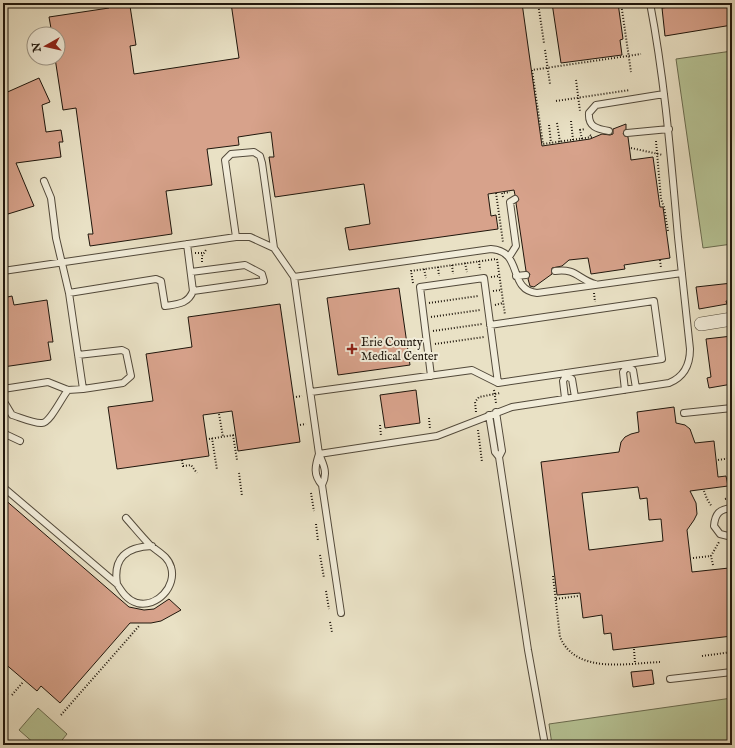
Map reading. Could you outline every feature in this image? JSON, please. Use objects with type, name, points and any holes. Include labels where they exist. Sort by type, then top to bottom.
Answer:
[{"type":"street","points":[[701,324],[732,319]]},
{"type":"lane","points":[[319,454],[437,436],[496,412],[517,406],[625,390],[676,380],[685,370],[688,363],[690,348],[669,129],[650,3]]},
{"type":"lane","points":[[609,131],[596,129],[590,124],[589,113],[596,105],[664,94]]},
{"type":"lane","points":[[627,133],[669,129]]},
{"type":"lane","points":[[236,237],[225,160],[231,154],[254,152],[260,156],[262,163],[274,248],[294,277],[319,454],[324,466],[326,478],[322,485]]},
{"type":"lane","points":[[44,181],[51,198],[61,263],[69,292],[83,389]]},
{"type":"lane","points":[[509,257],[516,246],[510,202],[515,199]]},
{"type":"lane","points":[[3,271],[236,237],[250,237],[274,248]]},
{"type":"lane","points":[[69,292],[156,279],[161,281],[165,306],[182,303],[188,300],[193,291],[187,244]]},
{"type":"lane","points":[[294,277],[491,249],[502,252],[509,257],[515,266],[516,276],[523,287],[529,292],[537,293],[682,273]]},
{"type":"lane","points":[[191,272],[245,265],[262,274],[264,281],[193,291]]},
{"type":"lane","points":[[555,271],[573,271],[585,281],[596,285]]},
{"type":"lane","points":[[516,276],[526,275]]},
{"type":"lane","points":[[431,376],[420,287],[484,278],[498,382]]},
{"type":"lane","points":[[311,392],[472,370],[498,382],[627,366],[662,359],[654,301],[490,325]]},
{"type":"lane","points":[[3,389],[48,382],[68,390],[83,389],[123,383],[131,376],[128,357],[126,352],[122,350],[78,355]]},
{"type":"lane","points":[[627,366],[633,370],[636,388]]},
{"type":"lane","points":[[625,390],[623,372],[627,366]]},
{"type":"lane","points":[[566,374],[572,379],[575,397]]},
{"type":"lane","points":[[565,398],[563,381],[566,374]]},
{"type":"lane","points":[[3,400],[12,415],[42,423],[49,420],[60,399],[68,390]]},
{"type":"lane","points":[[684,413],[732,408]]},
{"type":"lane","points":[[496,412],[502,451],[500,457],[528,650],[545,745]]},
{"type":"lane","points":[[489,415],[495,452],[500,457]]},
{"type":"lane","points":[[3,433],[20,441]]},
{"type":"lane","points":[[319,454],[315,467],[317,479],[322,485],[341,614]]},
{"type":"lane","points":[[3,487],[117,584],[126,597],[138,603],[152,602],[164,594],[171,582],[171,567],[164,555],[152,546],[126,518]]},
{"type":"lane","points":[[732,508],[721,510],[715,516],[714,526],[720,534],[732,538]]},
{"type":"lane","points":[[117,584],[115,572],[119,560],[127,551],[139,547],[152,546]]},
{"type":"lane","points":[[670,679],[732,672]]},
{"type":"path","points":[[523,5],[538,3],[544,43]]},
{"type":"path","points":[[621,3],[624,36],[631,72]]},
{"type":"path","points":[[545,50],[550,84]]},
{"type":"path","points":[[592,137],[543,144],[532,70],[641,54]]},
{"type":"path","points":[[576,80],[581,113]]},
{"type":"path","points":[[556,101],[637,89]]},
{"type":"path","points":[[571,121],[574,140]]},
{"type":"path","points":[[557,124],[560,142]]},
{"type":"path","points":[[549,125],[551,143]]},
{"type":"path","points":[[582,138],[580,130],[583,129]]},
{"type":"path","points":[[656,141],[661,199],[664,207],[668,236]]},
{"type":"path","points":[[631,148],[658,154]]},
{"type":"path","points":[[496,193],[503,242]]},
{"type":"path","points":[[203,267],[203,252],[210,247]]},
{"type":"path","points":[[413,283],[411,271],[497,259],[505,317]]},
{"type":"path","points":[[660,260],[661,270]]},
{"type":"path","points":[[479,262],[480,272]]},
{"type":"path","points":[[465,263],[467,274]]},
{"type":"path","points":[[452,265],[453,276]]},
{"type":"path","points":[[438,267],[440,278]]},
{"type":"path","points":[[424,269],[426,280]]},
{"type":"path","points":[[491,292],[501,290]]},
{"type":"path","points":[[594,294],[595,304]]},
{"type":"path","points":[[429,303],[478,296]]},
{"type":"path","points":[[493,305],[503,303]]},
{"type":"path","points":[[432,317],[480,310]]},
{"type":"path","points":[[434,331],[482,324]]},
{"type":"path","points":[[436,344],[484,337]]},
{"type":"path","points":[[494,390],[496,404]]},
{"type":"path","points":[[476,412],[475,402],[478,399],[500,393]]},
{"type":"path","points":[[296,397],[301,397]]},
{"type":"path","points":[[219,414],[223,437]]},
{"type":"path","points":[[429,418],[430,432]]},
{"type":"path","points":[[300,425],[304,424]]},
{"type":"path","points":[[380,426],[382,440]]},
{"type":"path","points":[[478,430],[482,462]]},
{"type":"path","points":[[209,439],[234,435],[237,460]]},
{"type":"path","points":[[212,438],[217,470]]},
{"type":"path","points":[[718,460],[731,458]]},
{"type":"path","points":[[182,460],[183,466],[191,465],[197,473]]},
{"type":"path","points":[[239,473],[242,496]]},
{"type":"path","points":[[704,491],[707,500],[712,507]]},
{"type":"path","points":[[311,493],[314,511]]},
{"type":"path","points":[[316,524],[318,541]]},
{"type":"path","points":[[713,565],[712,556],[719,541]]},
{"type":"path","points":[[320,555],[324,578]]},
{"type":"path","points":[[693,558],[712,556]]},
{"type":"path","points":[[553,576],[560,637],[570,651],[587,661],[600,665],[662,662]]},
{"type":"path","points":[[326,591],[329,609]]},
{"type":"path","points":[[556,599],[578,596]]},
{"type":"path","points":[[330,622],[332,632]]},
{"type":"path","points":[[61,715],[139,626]]},
{"type":"path","points":[[634,649],[635,663]]},
{"type":"path","points":[[702,656],[732,652]]},
{"type":"path","points":[[6,695],[23,682]]},
{"type":"green space","points":[[732,51],[732,244],[703,248],[676,59]]},
{"type":"green space","points":[[732,698],[732,745],[552,745],[549,724]]},
{"type":"green space","points":[[38,708],[67,734],[58,745],[36,745],[19,730]]},
{"type":"building","points":[[108,3],[119,3],[119,7],[130,6],[136,45],[130,46],[134,74],[239,58],[231,3],[522,3],[542,146],[590,139],[602,134],[610,135],[613,134],[613,129],[626,124],[626,129],[623,134],[628,137],[631,160],[653,157],[660,207],[663,207],[670,258],[624,265],[625,269],[591,274],[588,258],[569,260],[562,266],[552,268],[552,274],[534,287],[530,286],[528,279],[530,274],[526,271],[516,203],[519,199],[515,195],[514,190],[488,194],[491,216],[496,215],[498,229],[349,250],[345,228],[370,224],[364,184],[275,197],[269,157],[274,157],[271,132],[238,137],[239,145],[207,149],[212,185],[166,191],[172,234],[90,246],[88,234],[93,234],[76,108],[63,110],[56,66],[66,66],[66,26],[51,26],[49,17],[109,8]]},
{"type":"building","points":[[552,3],[618,3],[623,39],[620,40],[622,55],[561,63]]},
{"type":"building","points":[[699,3],[732,3],[732,25],[665,36],[662,8]]},
{"type":"building","points":[[39,78],[50,102],[42,105],[46,132],[61,130],[63,142],[59,142],[61,157],[16,163],[34,206],[8,214],[3,202],[3,94]]},
{"type":"building","points":[[732,283],[732,300],[726,301],[727,304],[699,309],[696,287]]},
{"type":"building","points":[[399,288],[410,365],[338,375],[327,298]]},
{"type":"building","points":[[12,296],[14,305],[47,300],[53,342],[48,342],[51,360],[3,367],[3,298]]},
{"type":"building","points":[[280,304],[300,442],[238,451],[232,411],[203,415],[209,456],[117,469],[108,407],[153,401],[146,354],[192,347],[188,317]]},
{"type":"building","points":[[732,336],[732,384],[709,388],[707,378],[711,377],[706,339]]},
{"type":"building","points":[[416,390],[420,423],[385,428],[380,395]]},
{"type":"building","points":[[674,407],[676,423],[685,425],[690,429],[695,443],[714,441],[718,477],[726,476],[728,486],[690,491],[696,503],[697,514],[687,530],[692,572],[729,568],[732,594],[732,636],[613,650],[611,633],[604,634],[602,615],[583,618],[580,593],[557,595],[541,462],[619,452],[621,442],[625,437],[639,432],[637,412]],"holes":[[[638,487],[640,499],[647,498],[649,520],[661,519],[663,541],[589,550],[582,493]]]},
{"type":"building","points":[[3,498],[129,607],[144,610],[154,609],[169,599],[181,610],[161,621],[151,623],[130,623],[60,703],[41,686],[37,691],[3,662]]},
{"type":"building","points":[[652,670],[654,684],[633,687],[631,672]]},
{"type":"place","name":"Erie County Medical Center","points":[[352,349]]}]
